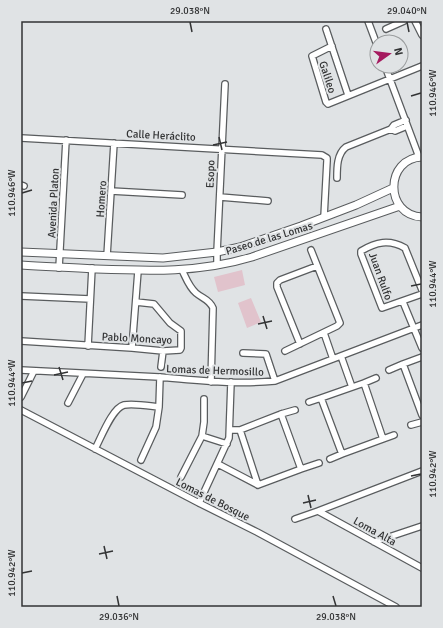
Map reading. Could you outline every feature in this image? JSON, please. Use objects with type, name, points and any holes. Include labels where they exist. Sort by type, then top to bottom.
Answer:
[{"type":"street","points":[[368,21],[373,34]]},
{"type":"street","points":[[386,29],[404,21]]},
{"type":"street","points":[[415,21],[422,35]]},
{"type":"street","name":"Galileo","points":[[326,29],[348,95]]},
{"type":"street","name":"Galileo","points":[[332,46],[312,56],[326,102],[328,104],[422,66]]},
{"type":"street","points":[[388,74],[406,123],[421,157],[409,161],[400,168],[395,177],[393,188],[396,201],[408,213],[417,217],[422,217]]},
{"type":"street","name":"Esopo","points":[[217,265],[225,84]]},
{"type":"street","points":[[337,178],[338,164],[342,150],[390,129],[394,125],[406,123]]},
{"type":"street","name":"Calle Heráclito","points":[[21,138],[322,154],[327,161],[324,217]]},
{"type":"street","name":"Avenida Platon","points":[[60,268],[66,140]]},
{"type":"street","name":"Homero","points":[[107,256],[114,143]]},
{"type":"street","name":"Paseo de las Lomas","points":[[21,252],[163,258],[217,252],[240,247],[312,222],[361,203],[393,188]]},
{"type":"street","points":[[111,191],[182,195]]},
{"type":"street","points":[[220,197],[268,201]]},
{"type":"street","name":"Paseo de las Lomas","points":[[21,265],[138,271],[182,270],[217,265],[252,257],[400,206]]},
{"type":"street","points":[[312,222],[318,234]]},
{"type":"street","name":"Juan Rulfo","points":[[422,290],[404,248],[399,244],[385,242],[361,251],[382,308],[403,302],[422,294]]},
{"type":"street","points":[[284,351],[324,333],[340,323],[311,250]]},
{"type":"street","points":[[300,344],[277,283],[280,280],[317,266]]},
{"type":"street","name":"Pablo Moncayo","points":[[88,346],[92,268]]},
{"type":"street","points":[[182,270],[190,287],[197,294],[210,302],[214,308],[211,382]]},
{"type":"street","points":[[132,348],[138,271]]},
{"type":"street","points":[[21,296],[90,299]]},
{"type":"street","name":"Pablo Moncayo","points":[[21,341],[163,351],[180,350],[181,331],[170,323],[154,304],[136,302]]},
{"type":"street","points":[[403,302],[422,348]]},
{"type":"street","name":"Lomas de Hermosillo","points":[[21,370],[211,382],[258,383],[275,381],[422,325]]},
{"type":"street","points":[[324,333],[333,359]]},
{"type":"street","points":[[161,367],[163,351]]},
{"type":"street","points":[[243,353],[266,354],[275,381]]},
{"type":"street","points":[[341,356],[352,387]]},
{"type":"street","points":[[390,370],[422,358]]},
{"type":"street","points":[[403,364],[422,414]]},
{"type":"street","points":[[21,397],[34,371]]},
{"type":"street","points":[[68,403],[83,374]]},
{"type":"street","points":[[141,460],[156,428],[159,407],[160,378]]},
{"type":"street","points":[[309,402],[376,378]]},
{"type":"street","points":[[199,503],[227,444],[230,430],[231,382]]},
{"type":"street","points":[[364,383],[383,439]]},
{"type":"street","points":[[321,398],[342,454]]},
{"type":"street","points":[[181,477],[202,436],[204,422],[204,399]]},
{"type":"street","points":[[95,449],[112,417],[120,407],[128,405],[159,407]]},
{"type":"street","name":"Lomas de Bosque","points":[[21,410],[257,532],[396,607]]},
{"type":"street","points":[[230,430],[240,430],[295,410]]},
{"type":"street","points":[[281,414],[301,469]]},
{"type":"street","points":[[412,425],[422,422]]},
{"type":"street","points":[[240,430],[258,485]]},
{"type":"street","points":[[330,459],[394,435]]},
{"type":"street","points":[[202,436],[227,444]]},
{"type":"street","points":[[218,464],[258,485],[319,462]]},
{"type":"street","name":"Loma Alta","points":[[295,519],[422,472]]},
{"type":"street","name":"Loma Alta","points":[[318,511],[422,568]]},
{"type":"street","points":[[374,542],[422,526]]},
{"type":"shaded area","points":[[242,270],[245,285],[218,292],[214,277]]},
{"type":"shaded area","points":[[251,298],[261,322],[247,328],[238,303]]}]
